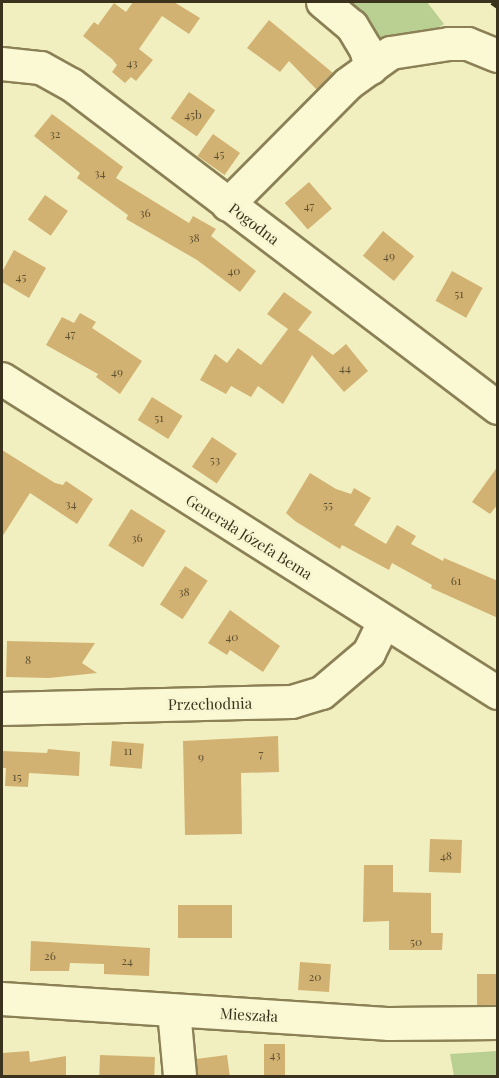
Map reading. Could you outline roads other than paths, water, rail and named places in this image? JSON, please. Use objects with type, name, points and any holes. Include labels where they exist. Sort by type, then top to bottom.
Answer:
[{"type":"street","points":[[323,2],[352,26],[366,49],[371,68]]},
{"type":"street","points":[[228,205],[348,84],[391,53],[449,44],[468,44],[498,56]]},
{"type":"street","name":"Pogodna","points":[[2,64],[41,68],[72,85],[498,408]]},
{"type":"street","name":"Generała Józefa Bema","points":[[2,379],[498,693]]},
{"type":"street","name":"Przechodnia","points":[[2,710],[292,702],[322,693],[369,653],[384,622]]},
{"type":"street","name":"Mieszała","points":[[2,999],[390,1024],[498,1023]]},
{"type":"street","points":[[174,1011],[180,1077]]},
{"type":"railway","points":[[492,2],[498,6]]}]
